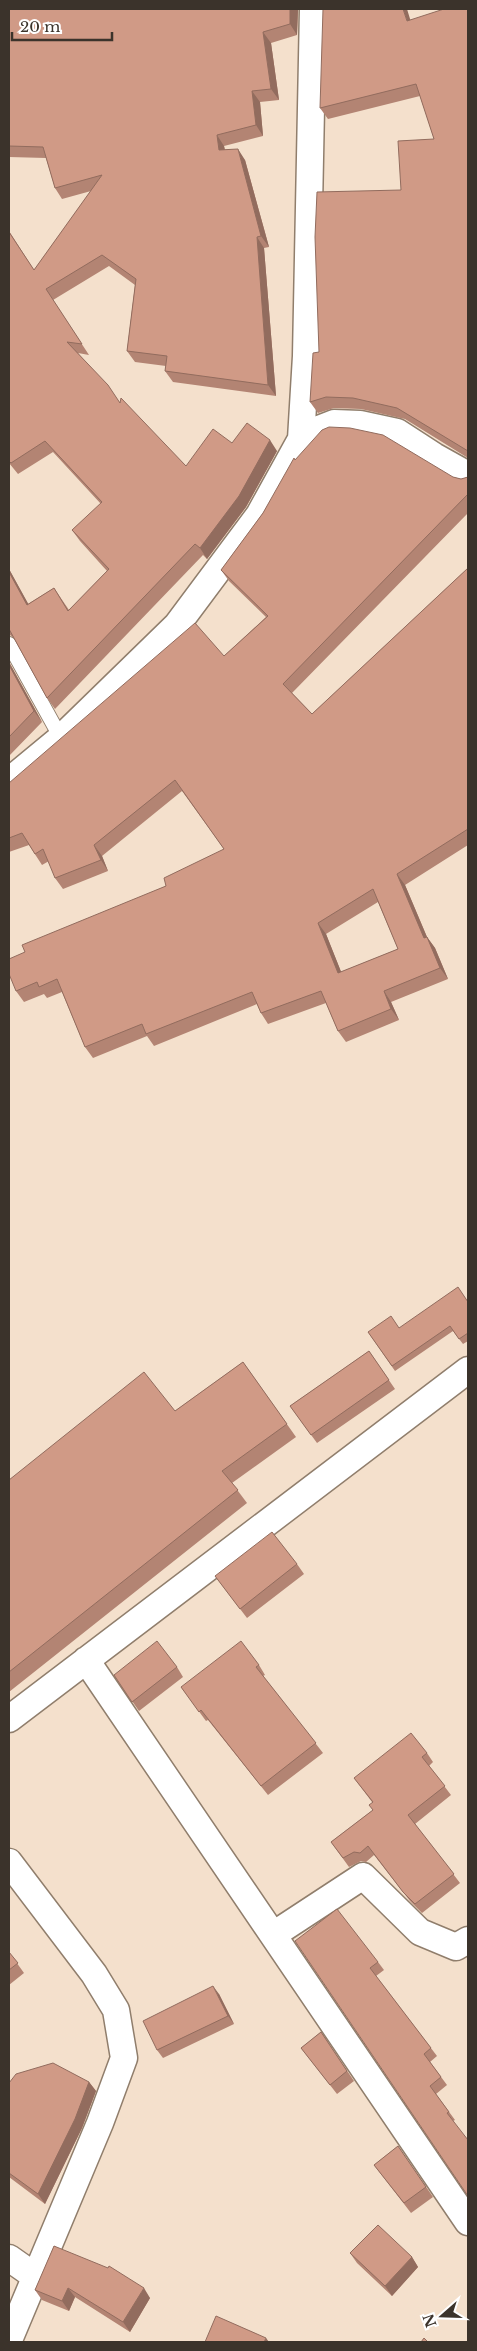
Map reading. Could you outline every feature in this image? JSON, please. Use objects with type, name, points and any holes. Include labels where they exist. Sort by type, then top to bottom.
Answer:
[{"type":"street","points":[[9,781],[61,738],[177,624],[259,515],[301,439],[306,356],[313,9]]},
{"type":"street","points":[[301,439],[316,430],[334,423],[360,424],[397,432],[468,475]]},
{"type":"street","points":[[9,1719],[468,1370]]},
{"type":"street","points":[[86,1660],[468,2222]]},
{"type":"street","points":[[9,1862],[94,1974],[116,2010],[124,2058],[100,2124],[9,2340]]},
{"type":"street","points":[[273,1935],[363,1876],[420,1932],[456,1947],[468,1940]]},
{"type":"street","points":[[9,2258],[36,2276]]},
{"type":"lane","points":[[9,644],[61,738]]},
{"type":"building","points":[[9,9],[290,9],[290,24],[263,32],[271,89],[252,91],[256,125],[217,135],[219,150],[238,149],[261,236],[257,237],[268,385],[165,371],[167,356],[127,351],[136,279],[102,255],[46,289],[82,344],[67,342],[108,385],[120,403],[121,398],[186,466],[213,429],[232,443],[247,423],[270,440],[239,496],[200,548],[195,544],[47,698],[9,629],[9,572],[27,605],[54,588],[68,611],[109,569],[72,530],[102,502],[45,441],[11,463],[9,461],[9,232],[34,270],[102,175],[55,188],[43,147],[9,146]]},
{"type":"building","points":[[323,9],[403,9],[407,21],[444,9],[468,9],[468,451],[397,408],[353,398],[326,397],[310,402],[313,353],[319,352],[315,237],[317,192],[401,190],[398,141],[434,139],[416,84],[320,108]]},
{"type":"building","points":[[329,427],[350,428],[383,435],[453,477],[461,479],[468,477],[468,494],[283,684],[312,714],[468,568],[468,829],[397,874],[424,938],[427,937],[440,968],[384,991],[391,1009],[338,1031],[321,991],[261,1013],[252,992],[146,1034],[142,1024],[85,1047],[57,979],[39,987],[37,982],[16,991],[9,974],[9,959],[25,952],[22,945],[166,886],[164,878],[224,849],[175,780],[94,845],[101,860],[55,878],[43,849],[35,854],[22,833],[9,838],[9,783],[195,623],[224,656],[268,616],[221,570],[263,513],[294,458],[295,460],[322,430]],"holes":[[[373,889],[398,949],[338,973],[318,923]]]},
{"type":"building","points":[[9,665],[34,711],[9,737]]},
{"type":"building","points":[[458,1287],[468,1302],[468,1333],[459,1339],[450,1326],[392,1366],[368,1332],[391,1316],[399,1328]]},
{"type":"building","points":[[369,1351],[389,1380],[311,1435],[290,1406]]},
{"type":"building","points":[[243,1362],[287,1424],[222,1471],[238,1490],[9,1672],[9,1480],[144,1372],[175,1411]]},
{"type":"building","points":[[272,1532],[297,1564],[240,1609],[215,1576]]},
{"type":"building","points":[[157,1641],[177,1667],[132,1702],[114,1675]]},
{"type":"building","points":[[241,1641],[259,1665],[256,1667],[316,1743],[261,1786],[201,1710],[199,1712],[181,1687]]},
{"type":"building","points":[[411,1733],[427,1753],[422,1757],[445,1786],[408,1815],[454,1874],[415,1904],[403,1892],[368,1846],[360,1853],[354,1852],[343,1858],[331,1842],[373,1810],[369,1805],[373,1802],[354,1778]]},
{"type":"building","points":[[337,1909],[378,1962],[370,1968],[431,2048],[424,2054],[441,2077],[430,2086],[449,2112],[447,2113],[468,2140],[468,2196],[295,1941]]},
{"type":"building","points":[[9,1952],[18,1963],[9,1970]]},
{"type":"building","points":[[213,1986],[228,2016],[157,2050],[143,2021]]},
{"type":"building","points":[[321,2032],[347,2071],[330,2085],[301,2048]]},
{"type":"building","points":[[53,2063],[89,2082],[75,2119],[38,2194],[9,2173],[9,2083],[16,2074]]},
{"type":"building","points":[[398,2146],[426,2187],[404,2203],[374,2165]]},
{"type":"building","points":[[378,2225],[412,2257],[385,2286],[350,2253]]},
{"type":"building","points":[[54,2246],[108,2268],[109,2266],[144,2288],[123,2322],[68,2288],[62,2301],[35,2290]]},
{"type":"building","points":[[216,2316],[266,2338],[264,2342],[205,2342]]}]
